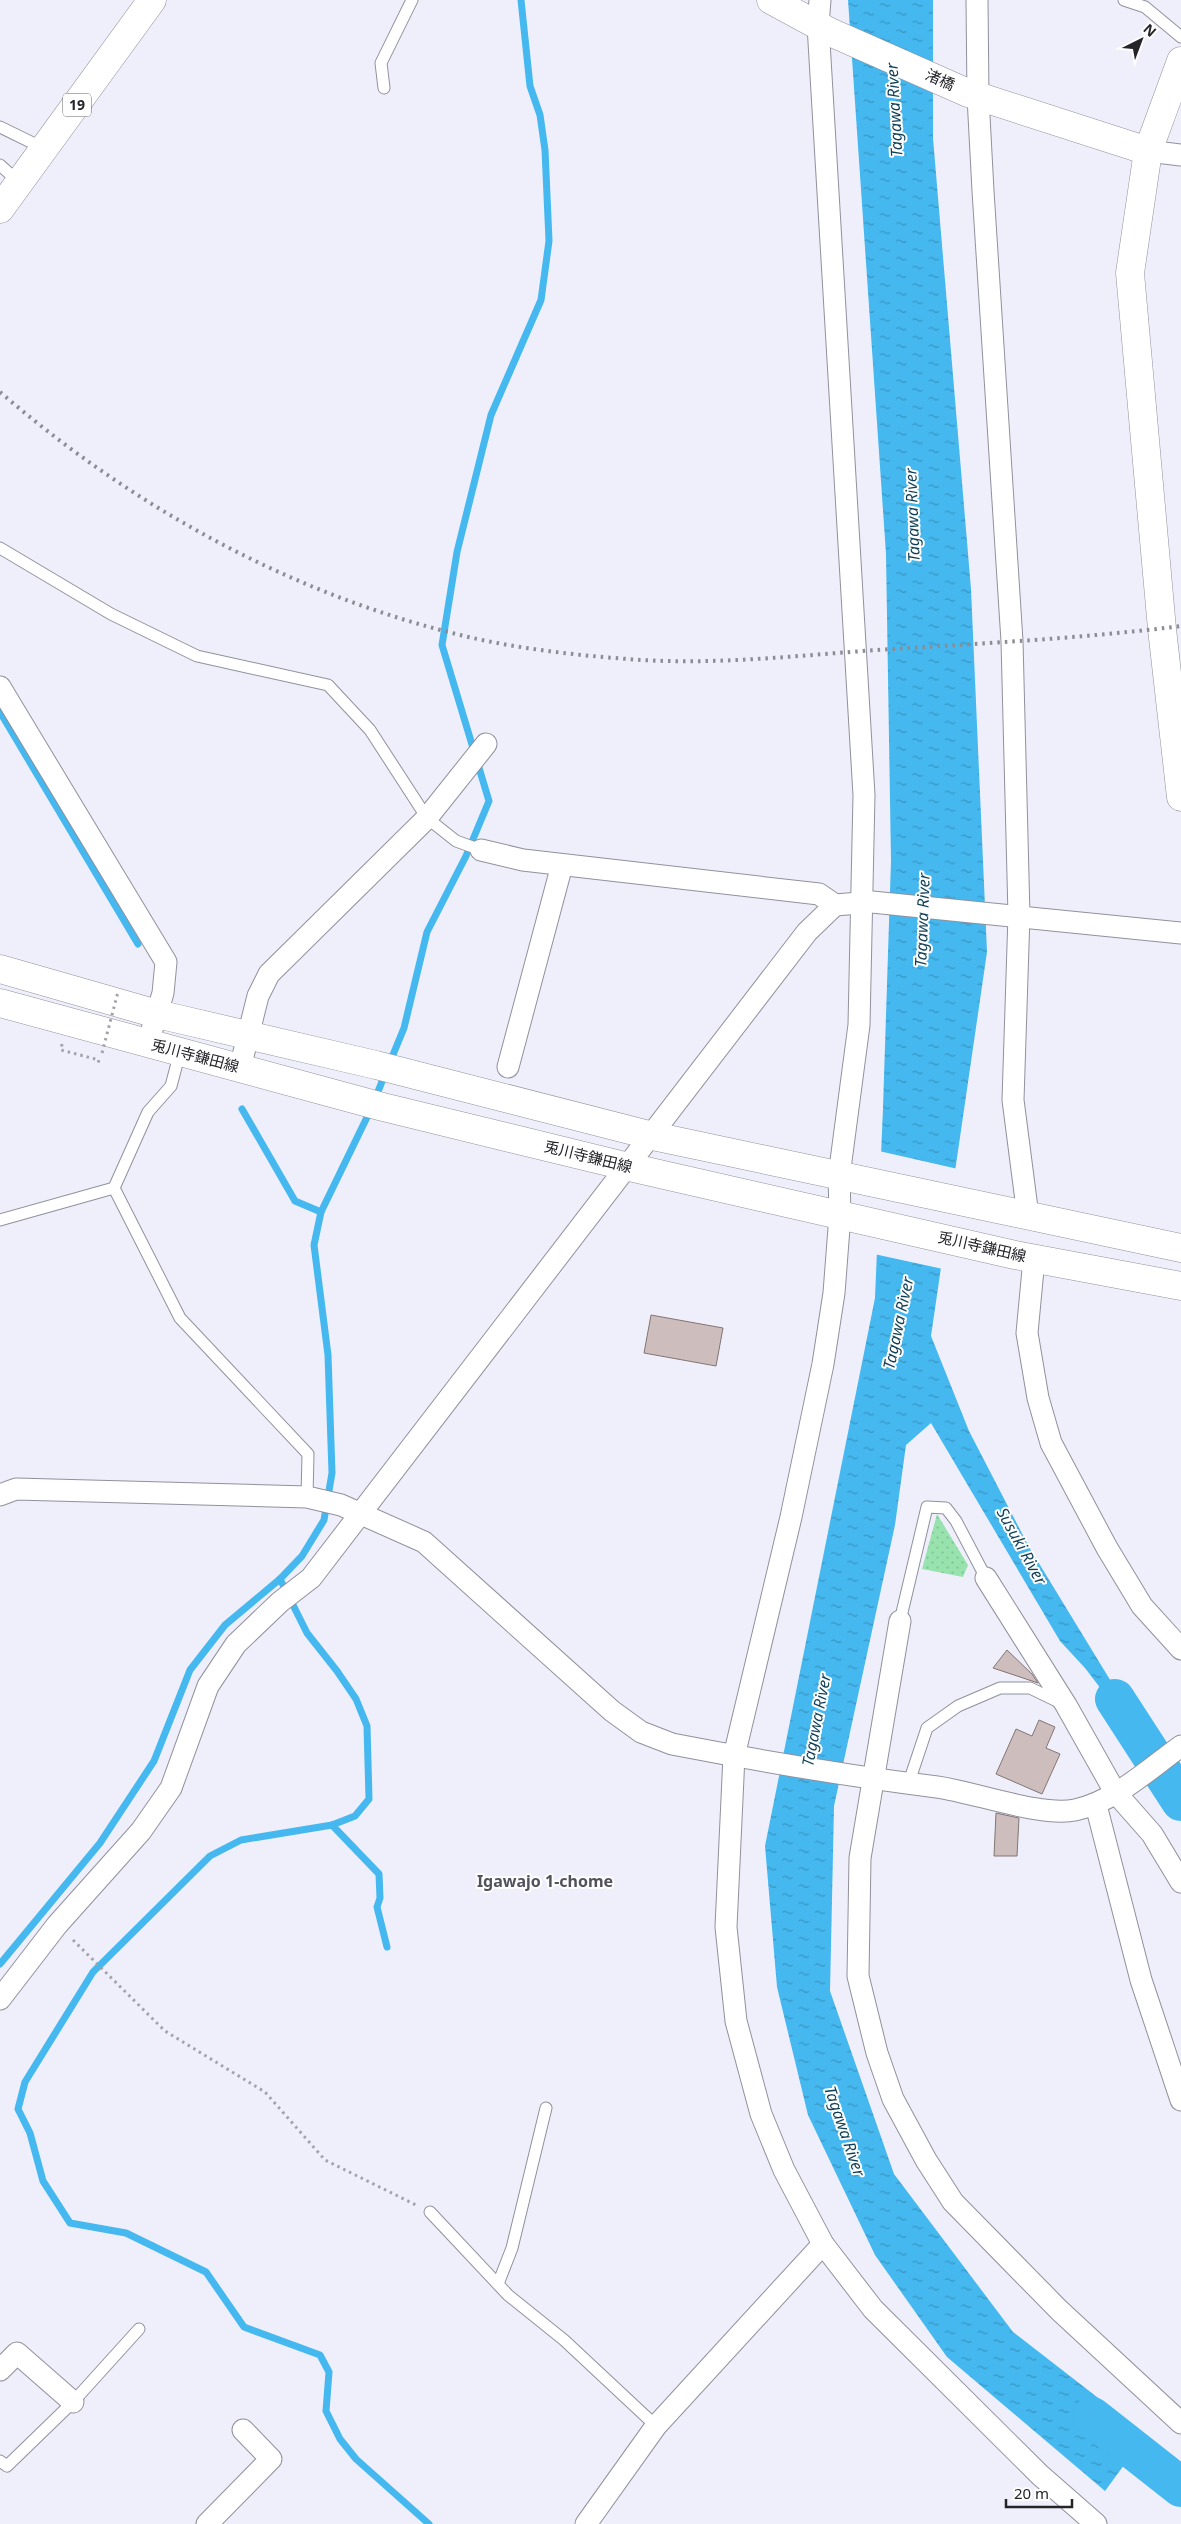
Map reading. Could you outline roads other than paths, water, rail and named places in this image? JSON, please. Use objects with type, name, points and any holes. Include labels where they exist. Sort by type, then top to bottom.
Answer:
[{"type":"main road","name":"19","points":[[0,209],[10,174],[45,149],[152,0]]},
{"type":"main road","name":"渚橋","points":[[771,0],[822,19],[973,95],[1148,151]]},
{"type":"main road","points":[[1181,61],[1148,151],[1130,273],[1162,619],[1181,797]]},
{"type":"main road","name":"兎川寺鎌田線","points":[[0,969],[157,1014],[387,1068],[652,1136],[1181,1248]]},
{"type":"main road","name":"兎川寺鎌田線","points":[[0,1003],[371,1103],[629,1167],[1025,1257],[1181,1286]]},
{"type":"street","points":[[977,0],[973,95],[1012,641],[1015,915],[1013,1100],[1022,1215]]},
{"type":"street","points":[[822,19],[864,795],[868,903],[860,1025],[845,1178],[845,1216],[834,1293],[823,1364],[741,1757],[726,1927],[736,2021],[761,2114],[784,2170],[823,2244],[873,2310],[1040,2475],[1096,2524]]},
{"type":"street","points":[[1148,151],[1181,155]]},
{"type":"street","points":[[0,688],[166,962],[162,993],[148,1043]]},
{"type":"street","points":[[240,1068],[258,996],[269,974],[427,818],[486,744]]},
{"type":"street","points":[[481,850],[523,860],[819,894],[836,905],[868,903],[1015,915],[1181,933]]},
{"type":"street","points":[[508,1067],[562,865]]},
{"type":"street","points":[[0,1998],[57,1925],[140,1831],[171,1788],[208,1686],[236,1644],[280,1602],[311,1578],[629,1167],[807,932],[836,905]]},
{"type":"street","points":[[1025,1257],[1028,1333],[1038,1398],[1051,1443],[1107,1548],[1142,1606],[1181,1649]]},
{"type":"street","points":[[0,1495],[16,1489],[312,1498],[341,1505],[424,1542],[612,1711],[642,1732],[672,1744],[741,1757],[868,1776],[908,1785],[938,1787],[1047,1810],[1073,1811],[1096,1804],[1181,1746]]},
{"type":"street","points":[[986,1578],[1066,1705],[1152,1834],[1181,1882]]},
{"type":"street","points":[[900,1621],[868,1776],[860,1858],[858,1976],[877,2053],[893,2098],[926,2160],[953,2202],[1059,2310],[1181,2423]]},
{"type":"street","points":[[1096,1804],[1141,1980],[1181,2100]]},
{"type":"street","points":[[586,2524],[656,2426],[823,2244]]},
{"type":"street","points":[[0,2370],[17,2353],[73,2402]]},
{"type":"street","points":[[207,2524],[271,2459],[243,2430]]},
{"type":"lane","points":[[384,88],[381,63],[412,0]]},
{"type":"lane","points":[[1124,0],[1145,6],[1181,37]]},
{"type":"lane","points":[[0,127],[45,149]]},
{"type":"lane","points":[[0,548],[111,614],[197,656],[328,684],[370,730],[427,818],[456,841],[481,850]]},
{"type":"lane","points":[[114,1188],[148,1112],[171,1086],[180,1052]]},
{"type":"lane","points":[[0,1220],[114,1188]]},
{"type":"lane","points":[[114,1188],[180,1318],[308,1454],[312,1498]]},
{"type":"lane","points":[[900,1621],[927,1507],[946,1508],[956,1521],[986,1578]]},
{"type":"lane","points":[[908,1785],[927,1728],[958,1706],[1000,1688],[1030,1688],[1066,1705]]},
{"type":"lane","points":[[498,2284],[512,2248],[546,2108]]},
{"type":"lane","points":[[430,2212],[508,2295],[564,2340],[656,2426]]},
{"type":"lane","points":[[0,2461],[7,2466],[73,2402],[139,2329]]},
{"type":"water","points":[[848,0],[933,0],[933,138],[971,589],[987,952],[931,1336],[969,1431],[1029,1547],[1173,1783],[1085,1668],[1060,1641],[931,1423],[906,1445],[895,1525],[834,1806],[830,1991],[894,2174],[1013,2332],[1146,2435],[1105,2491],[947,2357],[875,2255],[808,2115],[777,1987],[765,1846],[875,1298],[883,1108],[891,861],[886,554]]},
{"type":"waterway","points":[[390,1062],[404,1028],[427,932],[466,856],[489,801],[442,645],[457,552],[491,415],[541,300],[549,241],[545,150],[540,115],[530,86],[521,0]]},
{"type":"waterway","points":[[0,712],[138,944]]},
{"type":"waterway","points":[[375,1099],[385,1074]]},
{"type":"waterway","points":[[242,1109],[295,1201],[321,1212]]},
{"type":"waterway","points":[[0,1964],[100,1843],[154,1761],[190,1670],[225,1625],[280,1579],[302,1556],[324,1520],[332,1473],[328,1355],[314,1245],[321,1212],[371,1109]]},
{"type":"waterway","points":[[280,1579],[307,1633],[356,1699],[367,1726],[369,1799],[355,1816],[332,1825],[241,1840],[210,1856],[93,1972],[25,2082],[18,2109],[30,2133],[43,2181],[70,2223],[126,2233],[206,2272],[244,2327],[320,2355],[329,2372],[326,2411],[340,2439],[356,2459],[429,2524]]},
{"type":"waterway","name":"Susuki River","points":[[1115,1699],[1181,1801]]},
{"type":"waterway","points":[[332,1825],[379,1874],[380,1898],[377,1907],[387,1947]]},
{"type":"waterway","name":"Tagawa River","points":[[1092,2417],[1181,2487]]},
{"type":"railway","points":[[0,392],[103,472],[158,508],[214,540],[272,569],[332,594],[393,616],[479,639],[525,648],[596,656],[642,660],[705,661],[1037,640],[1181,626]]},
{"type":"district","name":"Igawajo 1-chome","points":[[545,1881]]}]
